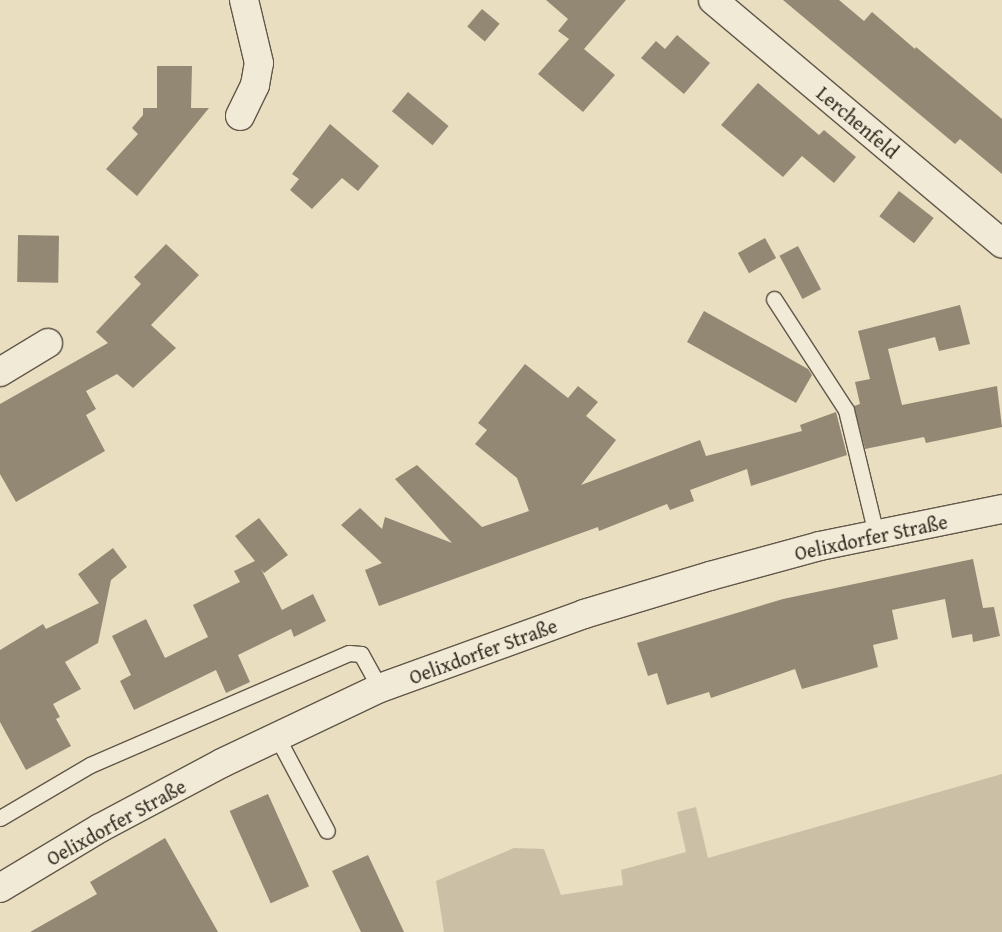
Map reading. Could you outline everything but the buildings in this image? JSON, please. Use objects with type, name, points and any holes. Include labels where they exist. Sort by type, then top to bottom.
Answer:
[{"type":"street","points":[[240,116],[255,85],[259,63],[244,0]]},
{"type":"street","name":"Lerchenfeld","points":[[713,0],[1002,243]]},
{"type":"street","points":[[0,372],[48,343]]},
{"type":"street","name":"Oelixdorfer Straße","points":[[0,888],[100,828],[277,737],[380,688],[584,614],[792,554],[876,534],[1002,509]]},
{"type":"lane","points":[[774,299],[846,410],[876,534]]},
{"type":"lane","points":[[0,818],[90,765],[349,653],[361,654],[380,688]]},
{"type":"lane","points":[[277,737],[327,830]]},
{"type":"shaded area","points":[[1002,774],[1002,932],[444,932],[436,881],[514,848],[544,849],[561,895],[623,885],[621,870],[686,852],[677,812],[696,807],[708,858]]}]
